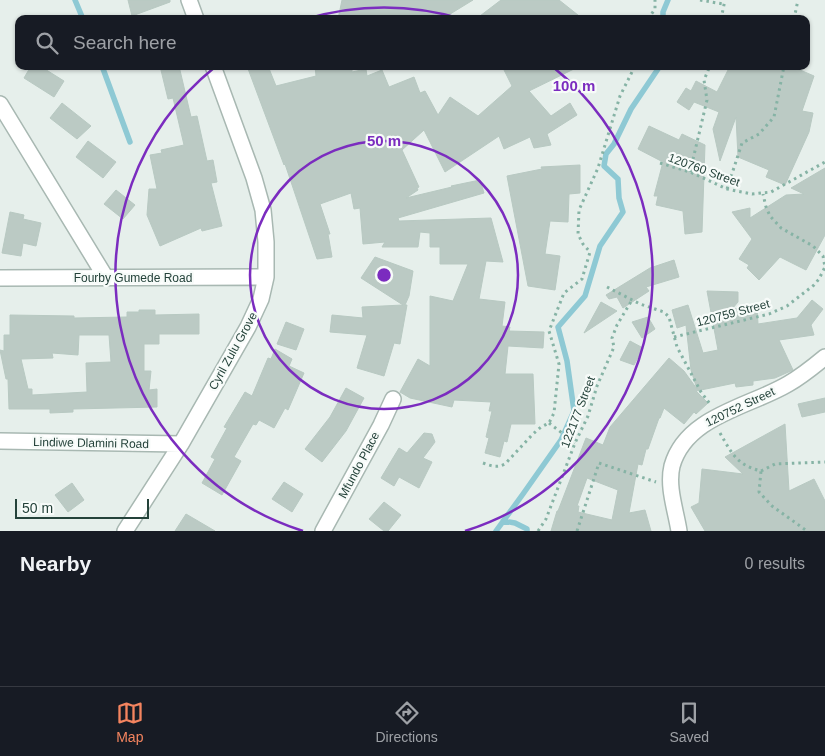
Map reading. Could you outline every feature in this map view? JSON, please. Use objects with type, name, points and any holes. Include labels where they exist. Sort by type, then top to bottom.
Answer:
[{"type":"street","points":[[189,0],[195,15]]},
{"type":"street","name":"Cyril Zulu Grove","points":[[125,531],[181,444],[248,327],[261,299],[266,277],[266,242],[263,210],[254,178],[214,70]]},
{"type":"street","points":[[0,104],[106,278]]},
{"type":"street","name":"Fourby Gumede Road","points":[[0,278],[266,277]]},
{"type":"street","name":"120752 Street","points":[[679,531],[671,487],[672,466],[682,445],[699,428],[713,419],[787,385],[811,370],[825,357]]},
{"type":"street","name":"Mfundo Place","points":[[323,531],[381,425],[393,399]]},
{"type":"street","name":"Lindiwe Dlamini Road","points":[[0,441],[181,444]]},
{"type":"path","points":[[651,15],[655,8],[656,0]]},
{"type":"path","points":[[700,0],[724,2],[722,15]]},
{"type":"path","points":[[795,15],[798,0]]},
{"type":"path","points":[[483,463],[492,466],[505,464],[532,434],[549,423],[554,413],[559,364],[548,331],[564,293],[582,279],[590,252],[578,234],[579,210],[598,168],[620,96],[633,70]]},
{"type":"path","points":[[690,172],[707,100],[704,80],[708,70]]},
{"type":"path","points":[[727,189],[742,143],[758,134],[774,117],[783,70]]},
{"type":"path","name":"120760 Street","points":[[660,163],[690,172],[727,189],[746,194],[763,194],[783,186],[825,162]]},
{"type":"path","name":"120759 Street","points":[[674,337],[769,314],[787,306],[819,279],[825,267],[823,256],[813,246],[780,228],[770,216],[763,194]]},
{"type":"path","points":[[607,287],[632,300],[664,312],[669,317],[677,347],[710,405],[713,419],[735,459],[748,467],[761,471],[775,464],[825,462]]},
{"type":"path","name":"122177 Street","points":[[538,531],[546,519],[575,442],[588,416],[597,386],[614,347],[612,338],[617,325],[632,300]]},
{"type":"path","points":[[549,423],[575,442]]},
{"type":"path","points":[[578,531],[599,463],[671,487]]},
{"type":"path","points":[[761,471],[758,492],[764,500],[807,531]]},
{"type":"building","points":[[128,0],[170,0],[170,2],[132,15]]},
{"type":"building","points":[[342,0],[473,0],[449,15],[339,15]]},
{"type":"building","points":[[501,0],[559,0],[578,15],[481,15]]},
{"type":"building","points":[[29,70],[46,70],[64,81],[54,97],[24,78]]},
{"type":"building","points":[[161,70],[180,70],[191,117],[197,116],[207,161],[213,160],[217,182],[211,183],[222,226],[202,231],[201,228],[160,246],[147,215],[149,189],[157,189],[150,155],[162,153],[161,150],[184,145],[173,98],[168,99]]},
{"type":"building","points":[[248,70],[270,70],[276,86],[316,76],[315,70],[352,70],[352,72],[366,70],[367,76],[382,70],[389,87],[414,77],[420,93],[425,91],[438,115],[450,97],[478,116],[512,86],[504,70],[572,70],[529,91],[551,116],[570,103],[577,115],[547,134],[551,145],[534,148],[530,137],[504,149],[499,136],[445,172],[424,130],[402,150],[419,187],[417,188],[418,190],[406,198],[480,180],[484,193],[398,218],[399,221],[491,218],[503,262],[486,261],[479,299],[505,302],[502,326],[510,327],[509,331],[544,332],[543,348],[508,346],[505,374],[533,374],[535,424],[511,424],[507,442],[504,441],[500,457],[485,453],[489,438],[486,437],[492,411],[489,411],[491,402],[454,400],[452,407],[410,398],[400,392],[418,359],[430,366],[430,296],[453,301],[468,264],[440,264],[440,247],[430,247],[430,233],[420,232],[418,247],[382,247],[385,242],[363,244],[360,208],[354,209],[351,193],[320,204],[330,234],[328,234],[332,257],[317,259]]},
{"type":"building","points":[[728,70],[800,70],[814,76],[802,111],[813,113],[809,132],[785,185],[766,177],[769,170],[738,157],[736,117],[720,161],[713,129],[719,112],[694,102],[689,110],[677,102],[686,88],[691,91],[696,81],[717,92]]},
{"type":"building","points":[[62,103],[91,126],[77,139],[50,118]]},
{"type":"building","points":[[649,126],[679,140],[682,134],[705,145],[702,232],[685,234],[683,211],[656,205],[658,196],[654,196],[663,162],[638,149]]},
{"type":"building","points":[[88,141],[116,162],[103,178],[76,157]]},
{"type":"building","points":[[580,165],[580,193],[569,194],[568,222],[550,221],[545,254],[560,256],[555,290],[528,286],[507,176],[542,169],[541,167]]},
{"type":"building","points":[[825,168],[825,235],[806,270],[780,257],[759,280],[747,268],[749,265],[739,259],[752,239],[732,212],[750,208],[750,218],[786,195],[804,194],[791,188]]},
{"type":"building","points":[[116,190],[135,205],[123,219],[104,204]]},
{"type":"building","points":[[10,212],[24,215],[23,219],[41,223],[36,246],[23,243],[21,256],[2,253]]},
{"type":"building","points":[[375,257],[413,271],[409,296],[405,305],[407,305],[400,344],[394,343],[384,376],[357,368],[367,335],[330,332],[332,315],[363,318],[362,307],[403,305],[361,278]]},
{"type":"building","points":[[674,260],[679,277],[646,287],[649,291],[623,308],[617,297],[609,299],[606,295],[650,268]]},
{"type":"building","points":[[707,291],[738,292],[738,302],[732,309],[757,307],[758,324],[797,318],[812,300],[823,309],[811,325],[814,335],[779,340],[793,370],[775,378],[753,381],[753,385],[736,387],[735,383],[696,391],[708,403],[696,414],[694,412],[684,424],[664,408],[648,449],[646,449],[642,465],[638,464],[629,513],[645,510],[651,531],[551,531],[586,438],[603,445],[610,427],[669,358],[684,371],[697,389],[691,370],[686,325],[677,328],[672,310],[688,305],[703,353],[718,350]],"holes":[[[587,478],[618,490],[612,520],[578,512],[579,506],[577,506]]]},
{"type":"building","points":[[601,302],[617,311],[584,333]]},
{"type":"building","points":[[139,310],[155,310],[155,315],[199,314],[199,334],[159,334],[159,344],[144,344],[144,371],[151,371],[149,390],[157,389],[157,407],[73,409],[73,412],[50,413],[50,409],[9,409],[8,379],[6,379],[0,350],[4,351],[4,335],[10,335],[10,315],[74,316],[74,318],[127,317],[127,312],[139,312]],"holes":[[[79,335],[109,335],[111,362],[86,363],[87,392],[32,395],[32,389],[28,389],[21,359],[53,358],[52,353],[78,355]]]},
{"type":"building","points":[[648,317],[655,329],[642,338],[632,322]]},
{"type":"building","points":[[286,322],[304,329],[296,350],[277,344]]},
{"type":"building","points":[[630,341],[643,348],[634,365],[620,360]]},
{"type":"building","points":[[275,349],[292,359],[289,366],[304,373],[288,410],[285,408],[274,428],[259,420],[256,425],[253,424],[234,457],[241,461],[222,495],[202,483],[215,459],[211,457],[227,428],[224,427],[245,392],[252,396],[268,358],[271,359]]},
{"type":"building","points":[[346,388],[364,398],[346,431],[322,462],[305,449],[330,417]]},
{"type":"building","points":[[825,398],[825,412],[802,417],[798,404]]},
{"type":"building","points":[[785,424],[789,491],[814,479],[825,501],[825,531],[705,531],[691,507],[699,503],[702,469],[743,474],[725,457]]},
{"type":"building","points":[[424,433],[432,434],[435,442],[423,458],[432,462],[419,488],[399,477],[394,486],[381,478],[399,448],[407,453]]},
{"type":"building","points":[[284,482],[303,494],[292,512],[272,499]]},
{"type":"building","points":[[72,483],[84,500],[68,512],[55,495]]},
{"type":"building","points":[[384,502],[401,515],[388,531],[384,531],[369,519]]},
{"type":"building","points":[[186,514],[215,531],[175,531]]},
{"type":"waterway","points":[[75,0],[81,15]]},
{"type":"waterway","points":[[663,15],[668,0]]},
{"type":"waterway","points":[[103,70],[130,142]]},
{"type":"waterway","points":[[496,531],[561,440],[574,411],[567,361],[558,327],[585,296],[600,246],[623,212],[619,198],[618,179],[604,166],[606,154],[614,144],[631,109],[657,70]]},
{"type":"waterway","points":[[503,521],[515,523],[527,529],[527,531]]}]
